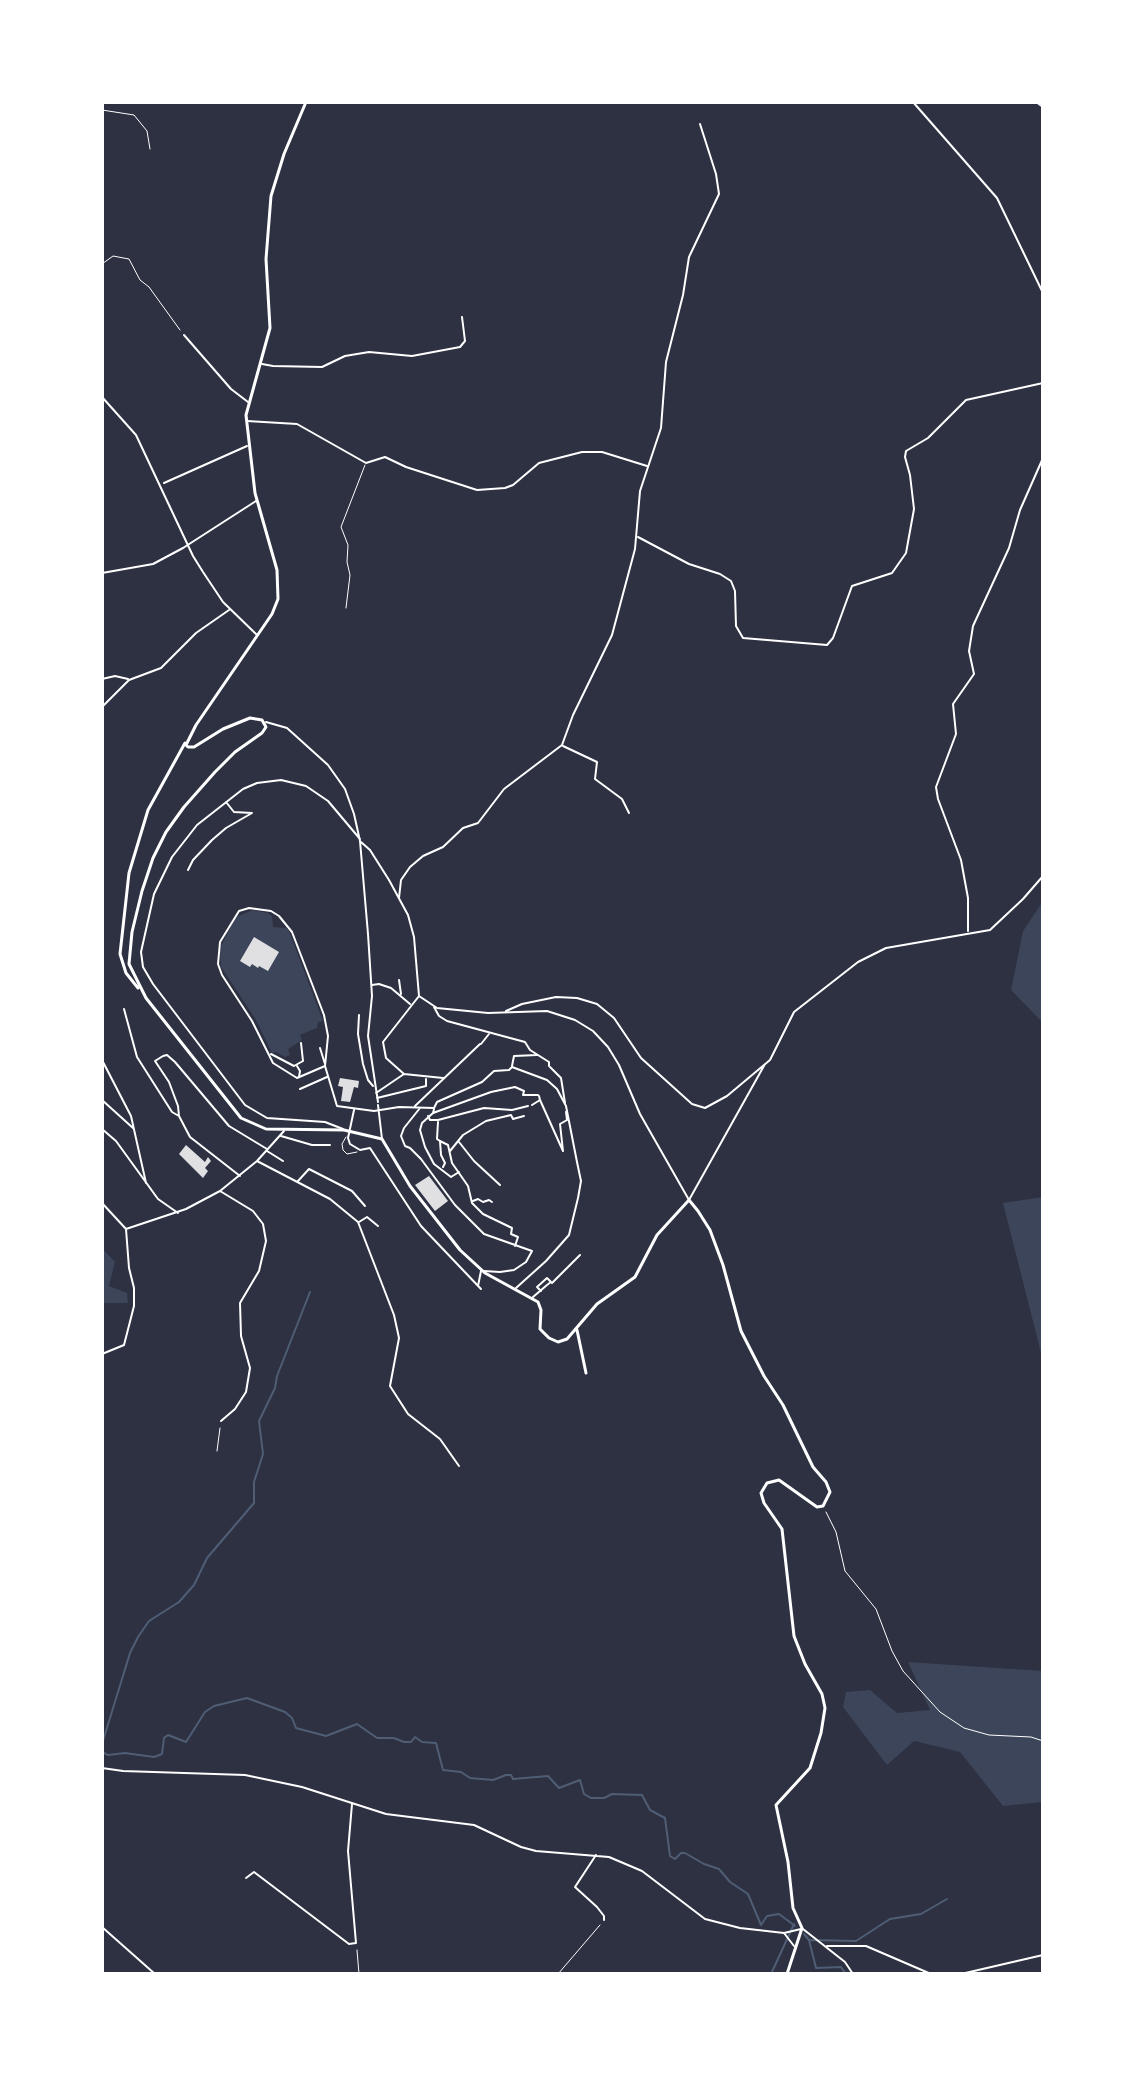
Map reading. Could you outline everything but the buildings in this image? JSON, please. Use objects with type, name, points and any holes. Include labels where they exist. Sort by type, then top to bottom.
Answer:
[{"type":"street","points":[[306,102],[284,154],[270,200],[266,259],[271,323],[248,402],[246,421],[256,501],[270,545],[279,589],[275,610],[187,740],[148,810],[129,873],[120,958],[130,980],[241,1118],[262,1128],[344,1130]]},
{"type":"street","points":[[913,102],[997,198],[1043,293]]},
{"type":"street","points":[[1036,102],[1043,107]]},
{"type":"street","points":[[399,898],[401,880],[410,867],[422,856],[443,847],[463,828],[478,823],[504,789],[562,745],[614,630],[635,553],[638,496],[661,428],[666,360],[684,294],[690,253],[719,194],[700,124]]},
{"type":"street","points":[[260,363],[320,367],[355,354],[377,352],[412,356],[460,347],[465,341],[462,317]]},
{"type":"street","points":[[184,335],[231,389],[248,402]]},
{"type":"street","points":[[636,536],[689,564],[716,572],[729,580],[735,589],[736,628],[743,638],[828,644],[852,586],[894,572],[906,553],[914,509],[904,456],[906,451],[928,438],[966,400],[1043,383]]},
{"type":"street","points":[[102,397],[136,435],[193,556],[230,609],[257,635]]},
{"type":"street","points":[[246,421],[297,424],[366,463],[385,457],[477,490],[505,488],[539,463],[582,452],[602,452],[647,466]]},
{"type":"street","points":[[164,483],[248,445]]},
{"type":"street","points":[[968,933],[968,898],[961,860],[936,787],[957,732],[953,704],[974,674],[969,651],[973,626],[1009,548],[1021,506],[1043,458]]},
{"type":"street","points":[[102,573],[150,565],[184,548],[256,501]]},
{"type":"street","points":[[102,707],[129,680],[160,669],[196,633],[230,609]]},
{"type":"street","points":[[102,679],[117,676],[129,680]]},
{"type":"street","points":[[187,740],[186,746],[193,747],[247,719],[256,718],[288,729],[335,772],[349,798],[360,840],[371,985],[368,1036],[382,1139],[408,1183],[442,1229],[480,1269],[532,1298],[541,1308],[541,1331],[558,1342],[565,1340],[597,1304],[637,1276],[657,1235],[689,1200],[776,1050],[794,1012],[861,960],[882,949],[992,929],[1043,876]]},
{"type":"street","points":[[142,992],[129,966],[128,955],[141,894],[156,850],[184,807],[228,758],[265,730],[264,722]]},
{"type":"street","points":[[562,745],[597,762],[595,779],[622,799],[629,813]]},
{"type":"street","points":[[382,1139],[349,1133],[325,1122],[267,1118],[250,1110],[159,993],[143,967],[141,949],[146,920],[163,875],[188,835],[225,801],[255,784],[294,781],[327,800],[382,867],[414,933],[419,996],[383,1042],[386,1058],[404,1074],[444,1078]]},
{"type":"street","points":[[188,870],[212,840],[252,813],[234,812],[225,801]]},
{"type":"street","points":[[249,908],[271,911],[292,932],[324,1015],[328,1036],[325,1065],[299,1077],[288,1074],[273,1063],[218,964],[225,930],[239,911],[249,908]]},
{"type":"street","points":[[399,980],[401,994]]},
{"type":"street","points":[[371,985],[382,984],[401,994],[411,1005]]},
{"type":"street","points":[[419,996],[445,1020],[525,1042],[530,1050],[549,1062],[561,1078],[581,1181],[569,1235],[516,1288]]},
{"type":"street","points":[[506,1011],[522,1004],[556,997],[577,998],[597,1004],[612,1016],[639,1055],[687,1100],[700,1108],[720,1101],[766,1063]]},
{"type":"street","points":[[434,1007],[488,1013],[547,1011],[575,1020],[593,1031],[608,1047],[640,1114],[689,1200],[710,1230],[746,1342],[783,1405],[813,1467],[826,1482],[830,1492],[823,1506],[811,1506],[796,1490],[779,1480],[767,1483],[761,1493],[764,1503],[782,1529],[794,1636],[799,1653],[822,1694],[825,1708],[810,1768],[776,1805],[788,1862],[793,1908],[802,1928],[845,1962],[853,1974]]},
{"type":"street","points":[[124,1009],[137,1057],[172,1112],[179,1116]]},
{"type":"street","points":[[359,1015],[362,1061],[373,1086]]},
{"type":"street","points":[[414,1107],[433,1092],[490,1033]]},
{"type":"street","points":[[296,1065],[303,1061],[301,1043]]},
{"type":"street","points":[[320,1048],[337,1106],[374,1111],[434,1108]]},
{"type":"street","points":[[269,1054],[296,1065],[300,1071],[299,1077]]},
{"type":"street","points":[[433,1113],[439,1101],[482,1082],[494,1071],[509,1070],[514,1056],[538,1054]]},
{"type":"street","points":[[240,1176],[190,1137],[179,1116],[169,1082],[155,1061],[167,1055],[229,1126],[283,1161]]},
{"type":"street","points":[[102,1060],[129,1112],[146,1183]]},
{"type":"street","points":[[512,1067],[547,1080],[557,1089],[566,1106]]},
{"type":"street","points":[[375,1094],[404,1074]]},
{"type":"street","points":[[426,1076],[426,1086]]},
{"type":"street","points":[[300,1089],[328,1077]]},
{"type":"street","points":[[377,1102],[426,1086],[430,1086],[433,1092]]},
{"type":"street","points":[[459,1172],[451,1177],[434,1164],[425,1147],[420,1130],[433,1113],[515,1087],[524,1091],[523,1095],[538,1095],[563,1151],[560,1124],[567,1120],[567,1111]]},
{"type":"street","points":[[102,1100],[134,1129]]},
{"type":"street","points":[[428,1116],[430,1120],[438,1120],[484,1108],[512,1110],[540,1100]]},
{"type":"street","points":[[464,1102],[467,1112]]},
{"type":"street","points":[[421,1107],[404,1128],[401,1136],[405,1146],[421,1159],[455,1205],[484,1234],[532,1251],[524,1263],[511,1271],[480,1269]]},
{"type":"street","points":[[354,1109],[350,1144],[360,1150],[370,1148],[421,1226],[479,1287],[480,1269]]},
{"type":"street","points":[[511,1115],[512,1110]]},
{"type":"street","points":[[511,1115],[513,1119],[524,1116]]},
{"type":"street","points":[[450,1151],[463,1135],[486,1121],[511,1115]]},
{"type":"street","points":[[438,1120],[437,1139],[445,1163],[442,1168]]},
{"type":"street","points":[[126,1229],[178,1213],[220,1191],[257,1161],[286,1128]]},
{"type":"street","points":[[102,1129],[116,1141],[158,1199],[178,1213]]},
{"type":"street","points":[[280,1136],[305,1144],[330,1145]]},
{"type":"street","points":[[440,1141],[448,1145],[452,1163],[468,1186],[472,1201],[483,1214],[512,1228],[511,1234],[518,1237],[515,1246]]},
{"type":"street","points":[[458,1141],[500,1185]]},
{"type":"street","points":[[257,1161],[330,1199],[358,1222],[394,1315],[399,1338],[390,1386],[408,1414],[440,1439],[459,1466]]},
{"type":"street","points":[[298,1182],[309,1169],[352,1191],[365,1206]]},
{"type":"street","points":[[220,1191],[253,1211],[263,1224],[266,1241],[261,1265],[240,1303],[241,1336],[250,1368],[246,1392],[235,1409],[221,1421]]},
{"type":"street","points":[[472,1201],[492,1202]]},
{"type":"street","points":[[102,1203],[126,1229],[134,1306],[124,1345],[102,1354]]},
{"type":"street","points":[[358,1222],[367,1217],[378,1226]]},
{"type":"street","points":[[532,1298],[551,1282],[553,1284],[580,1255]]},
{"type":"street","points":[[576,1328],[586,1373]]},
{"type":"street","points":[[102,1768],[245,1775],[302,1787],[386,1814],[474,1825],[536,1851],[609,1857],[642,1871],[705,1919],[740,1928],[784,1933],[802,1928]]},
{"type":"street","points":[[246,1878],[254,1872],[349,1944],[356,1943],[348,1851],[353,1803]]},
{"type":"street","points":[[596,1854],[575,1887],[597,1907],[604,1920]]},
{"type":"street","points":[[102,1927],[155,1974]]},
{"type":"street","points":[[787,1974],[802,1928]]},
{"type":"street","points":[[784,1933],[794,1946]]},
{"type":"street","points":[[827,1946],[866,1946],[931,1974]]},
{"type":"street","points":[[961,1974],[1043,1955]]},
{"type":"lane","points":[[346,608],[350,575],[348,545],[341,527],[366,463]]},
{"type":"lane","points":[[349,1133],[342,1144],[343,1150],[347,1154],[360,1150]]},
{"type":"path","points":[[102,110],[134,115],[147,131],[150,149]]},
{"type":"path","points":[[102,264],[113,256],[129,259],[140,280],[149,287],[184,335]]},
{"type":"path","points":[[217,1451],[221,1421]]},
{"type":"path","points":[[823,1506],[836,1532],[845,1571],[876,1609],[903,1671],[940,1712],[964,1728],[989,1735],[1031,1737],[1043,1741]]},
{"type":"path","points":[[558,1974],[604,1920]]},
{"type":"path","points":[[356,1943],[359,1974]]},
{"type":"shaded area","points":[[1043,901],[1043,1023],[1011,990],[1023,931]]},
{"type":"shaded area","points":[[253,910],[268,913],[272,916],[273,927],[289,931],[323,1021],[318,1022],[317,1028],[300,1035],[302,1040],[288,1049],[290,1055],[285,1057],[272,1053],[256,1020],[221,967],[220,948],[236,917]]},
{"type":"shaded area","points":[[1043,1197],[1043,1361],[1003,1203]]},
{"type":"shaded area","points":[[102,1248],[115,1262],[109,1286],[127,1293],[128,1303],[102,1303]]},
{"type":"shaded area","points":[[908,1662],[1043,1671],[1043,1802],[1003,1806],[960,1752],[914,1741],[887,1765],[843,1707],[846,1692],[870,1690],[897,1713],[930,1710]]},
{"type":"waterway","points":[[102,1744],[130,1653],[138,1637],[149,1621],[179,1602],[194,1585],[207,1558],[254,1503],[254,1482],[263,1454],[259,1421],[275,1388],[310,1292]]},
{"type":"waterway","points":[[102,1752],[108,1755],[125,1753],[154,1757],[162,1754],[164,1738],[168,1735],[186,1742],[205,1712],[214,1706],[247,1698],[285,1712],[296,1728],[326,1736],[357,1724],[377,1738],[411,1742],[415,1737],[422,1742],[436,1743],[443,1770],[461,1772],[470,1778],[493,1780],[506,1775],[511,1775],[513,1779],[548,1776],[559,1788],[580,1780],[584,1794],[591,1798],[604,1798],[612,1794],[642,1795],[650,1810],[665,1818],[670,1856],[675,1859],[685,1853],[719,1869],[730,1882],[748,1894],[761,1925],[767,1916],[779,1914],[795,1926]]},
{"type":"waterway","points":[[809,1940],[856,1941],[890,1919],[921,1914],[947,1899]]},
{"type":"waterway","points":[[771,1974],[794,1924]]},
{"type":"waterway","points":[[804,1934],[809,1940],[816,1968],[841,1967],[846,1974]]}]
